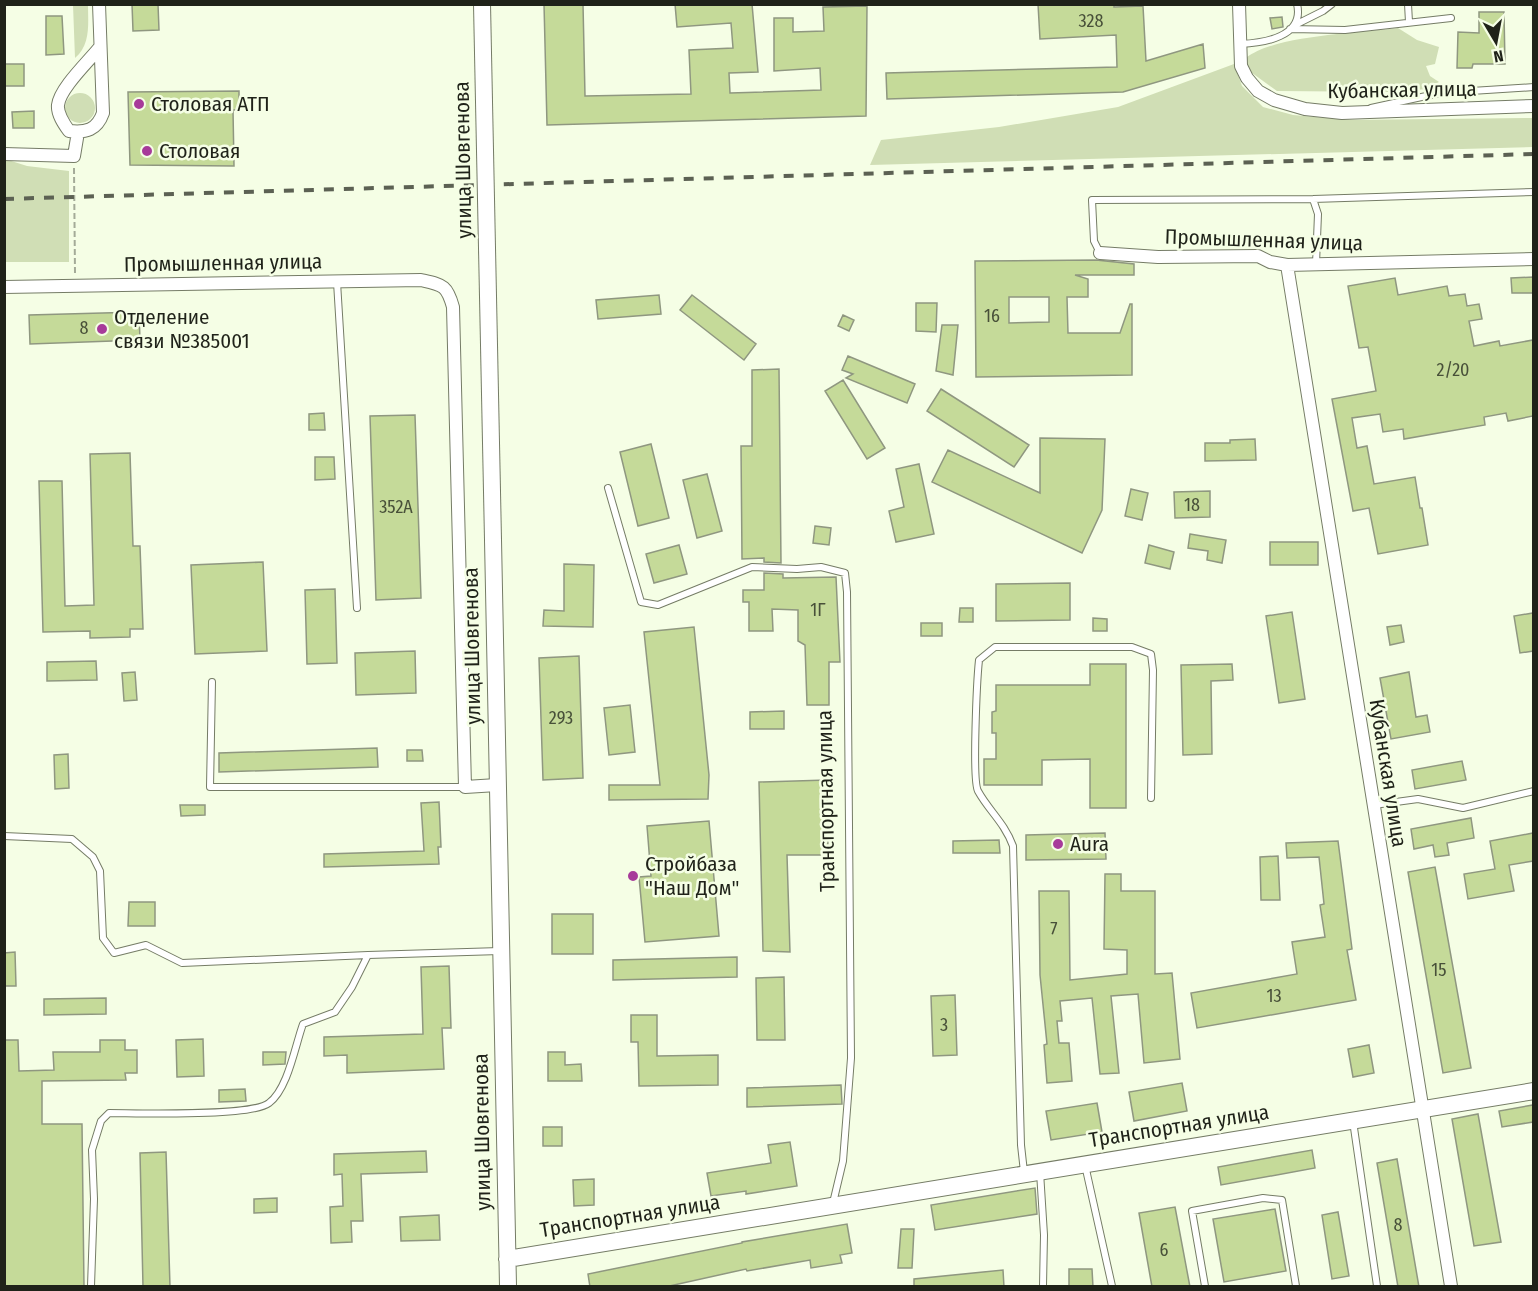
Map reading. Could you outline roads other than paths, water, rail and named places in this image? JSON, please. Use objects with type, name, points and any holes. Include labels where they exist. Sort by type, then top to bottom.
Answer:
[{"type":"street","points":[[99,4],[103,113],[99,123],[88,130],[69,131],[62,122],[58,106],[63,92],[100,47]]},
{"type":"street","name":"улица Шовгенова","points":[[482,4],[508,1287]]},
{"type":"street","name":"Кубанская улица","points":[[1239,4],[1241,66],[1247,78],[1258,90],[1274,100],[1305,109],[1353,112],[1533,106]]},
{"type":"street","points":[[4,154],[74,156],[78,132]]},
{"type":"street","name":"Промышленная улица","points":[[1101,253],[1158,257],[1258,256],[1270,262],[1287,265],[1533,259]]},
{"type":"street","name":"Кубанская улица","points":[[1287,265],[1451,1287]]},
{"type":"street","name":"Промышленная улица","points":[[4,287],[421,280],[441,284],[449,292],[453,308],[465,787]]},
{"type":"street","points":[[465,787],[497,785]]},
{"type":"street","name":"Транспортная улица","points":[[507,1259],[1533,1090]]},
{"type":"lane","points":[[1292,27],[1298,17],[1297,4]]},
{"type":"lane","points":[[1241,44],[1274,40],[1332,4]]},
{"type":"lane","points":[[1408,4],[1409,22]]},
{"type":"lane","points":[[1292,27],[1345,30],[1451,18]]},
{"type":"lane","points":[[1353,112],[1440,93],[1533,87]]},
{"type":"lane","points":[[1101,253],[1094,241],[1092,200],[1313,199],[1533,192]]},
{"type":"lane","points":[[1313,199],[1318,214],[1316,264]]},
{"type":"lane","points":[[337,281],[357,608]]},
{"type":"lane","name":"Транспортная улица","points":[[608,488],[641,602],[658,604],[752,567],[797,569],[821,567],[845,573],[851,1058],[843,1161],[832,1206]]},
{"type":"lane","points":[[1043,1287],[1044,1235],[1032,1173],[1021,1145],[1013,846],[1007,830],[976,789],[976,689],[979,660],[995,647],[1132,647],[1151,654],[1153,670],[1151,798]]},
{"type":"lane","points":[[212,682],[210,787],[465,787]]},
{"type":"lane","points":[[1374,805],[1418,798],[1462,808],[1533,791]]},
{"type":"lane","points":[[4,836],[72,839],[93,857],[100,871],[103,938],[114,953],[146,945],[182,963],[501,951]]},
{"type":"lane","points":[[91,1287],[94,1199],[92,1150],[101,1121],[109,1113],[238,1112],[268,1104],[282,1088],[303,1024],[335,1012],[352,987],[368,955]]},
{"type":"lane","points":[[1353,1121],[1377,1287]]},
{"type":"lane","points":[[1085,1165],[1112,1287]]},
{"type":"lane","points":[[1205,1287],[1192,1211],[1263,1198],[1282,1200],[1296,1287]]},
{"type":"railway","points":[[4,199],[1534,154]]},
{"type":"place","name":"Столовая АТП","points":[[139,104]]},
{"type":"place","name":"Столовая","points":[[147,151]]},
{"type":"place","name":"Отделение связи №385001","points":[[102,329]]},
{"type":"place","name":"Aura","points":[[1058,844]]},
{"type":"place","name":"Стройбаза \"Наш Дом\"","points":[[633,876]]}]
